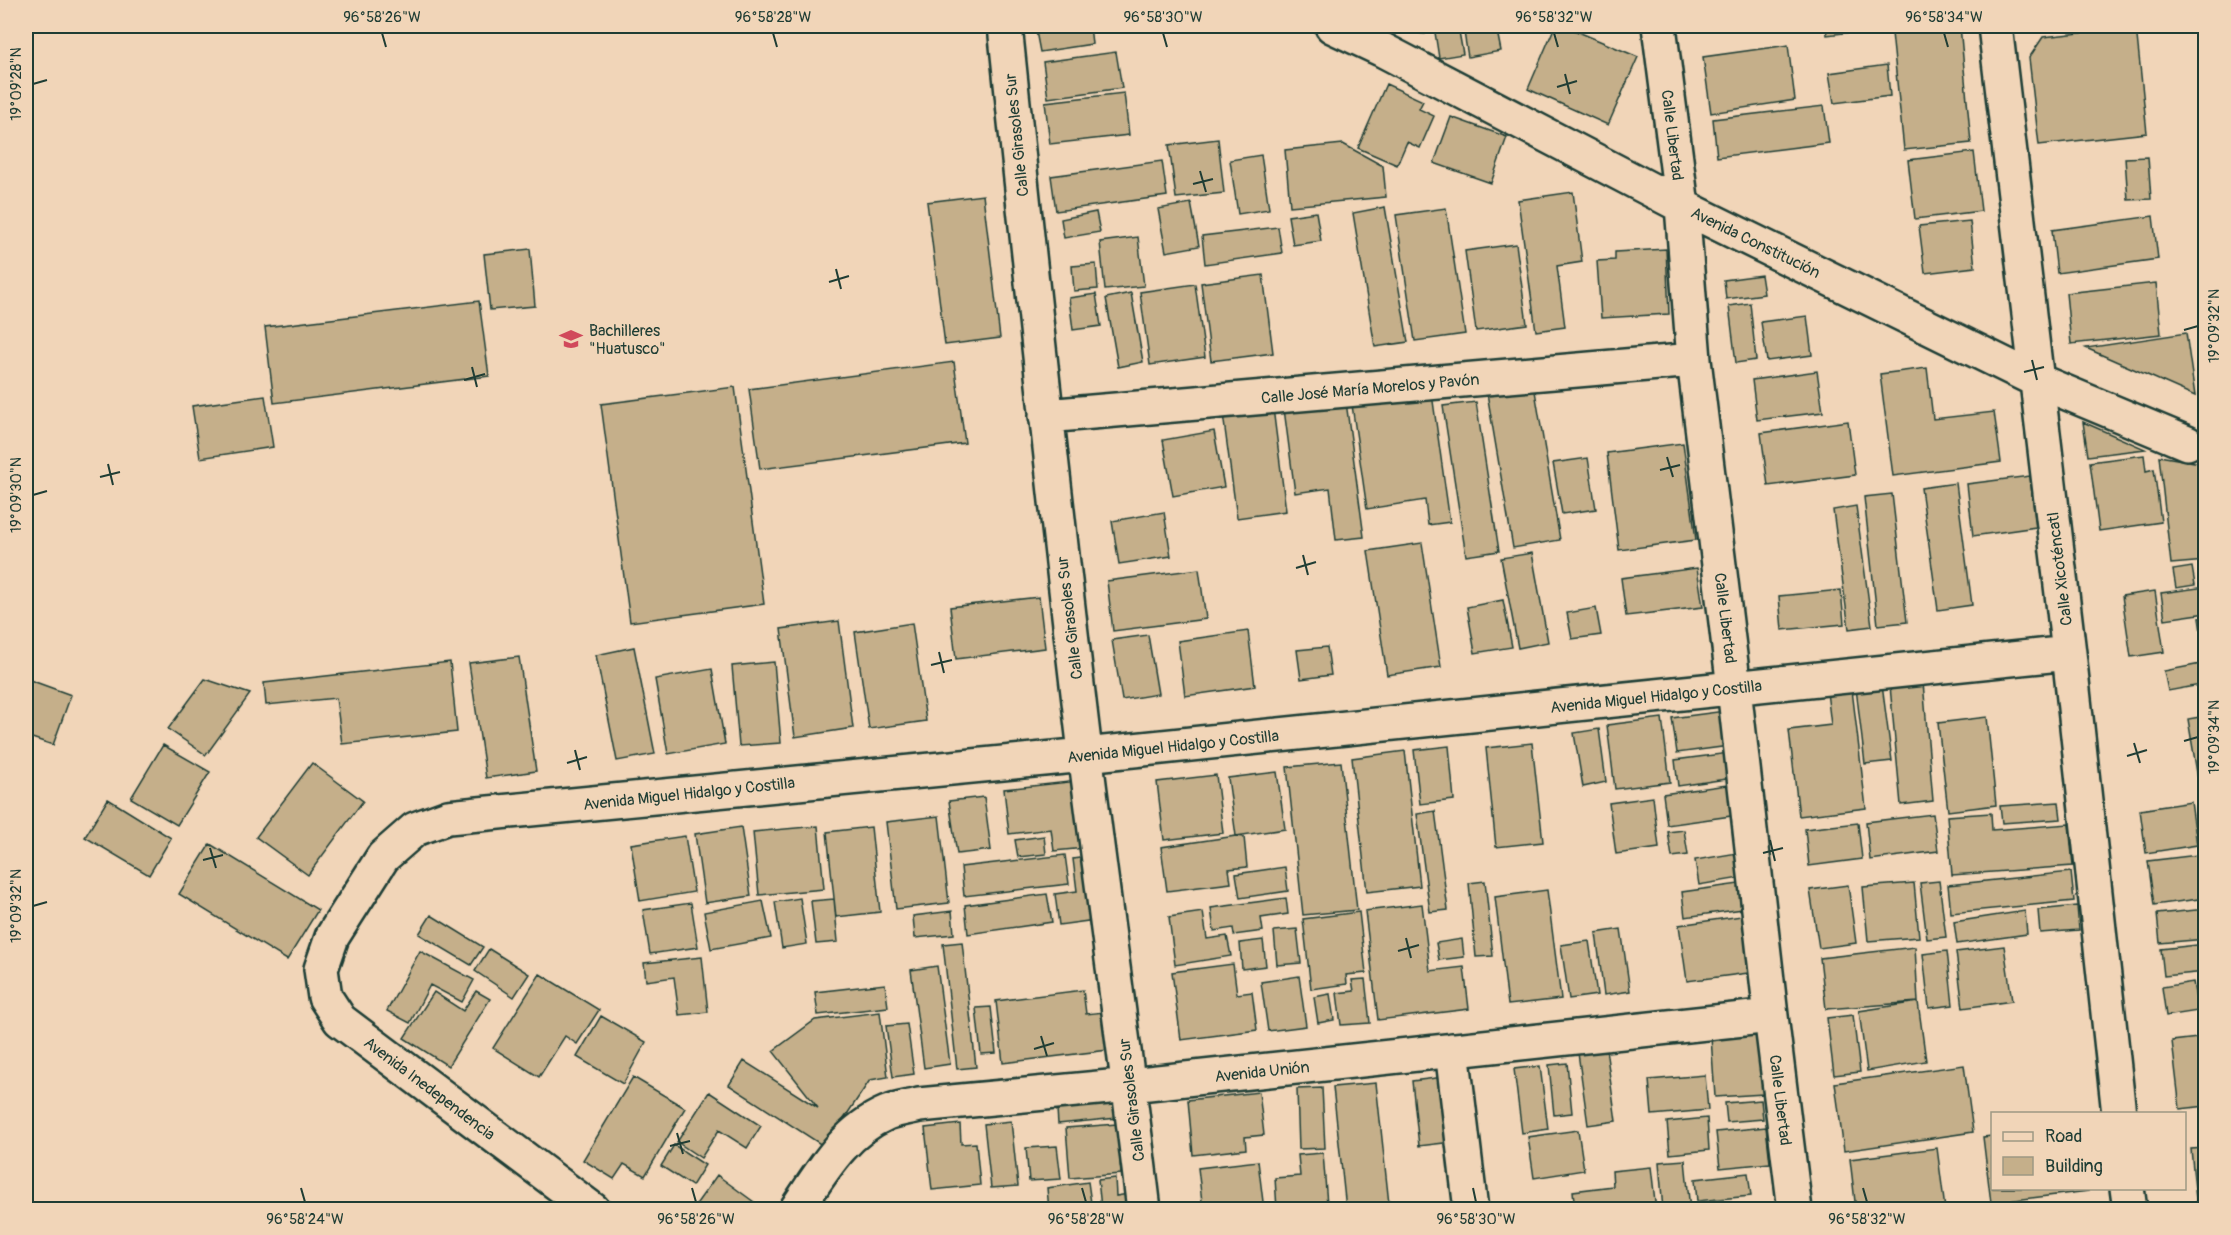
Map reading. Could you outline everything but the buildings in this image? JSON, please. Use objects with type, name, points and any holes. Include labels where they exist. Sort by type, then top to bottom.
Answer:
[{"type":"street","name":"Calle Girasoles Sur","points":[[1005,26],[1085,755],[1130,1085],[1144,1209]]},
{"type":"street","name":"Avenida Constitución","points":[[1332,26],[1381,49],[1682,206],[2036,380],[2187,443]]},
{"type":"street","name":"Calle Libertad","points":[[1659,26],[1682,206],[1694,360],[1795,1209]]},
{"type":"street","name":"Calle Xicoténcatl","points":[[2000,26],[2036,380],[2069,653],[2119,1112]]},
{"type":"street","name":"Calle José María Morelos y Pavón","points":[[1046,416],[1694,360]]},
{"type":"street","name":"Avenida Miguel Hidalgo y Costilla","points":[[332,937],[383,856],[415,829],[448,817],[1085,755],[2069,653]]},
{"type":"street","name":"Avenida Inedependencia","points":[[332,937],[321,969],[325,997],[340,1020],[592,1209]]},
{"type":"street","name":"Avenida Unión","points":[[796,1209],[835,1153],[857,1130],[888,1113],[918,1105],[1130,1085],[1771,1016]]},
{"type":"street","points":[[1452,1050],[1471,1209]]},
{"type":"street","points":[[2127,1190],[2130,1209]]},
{"type":"place","name":"Bachilleres \"Huatusco\"","points":[[571,339]]}]
